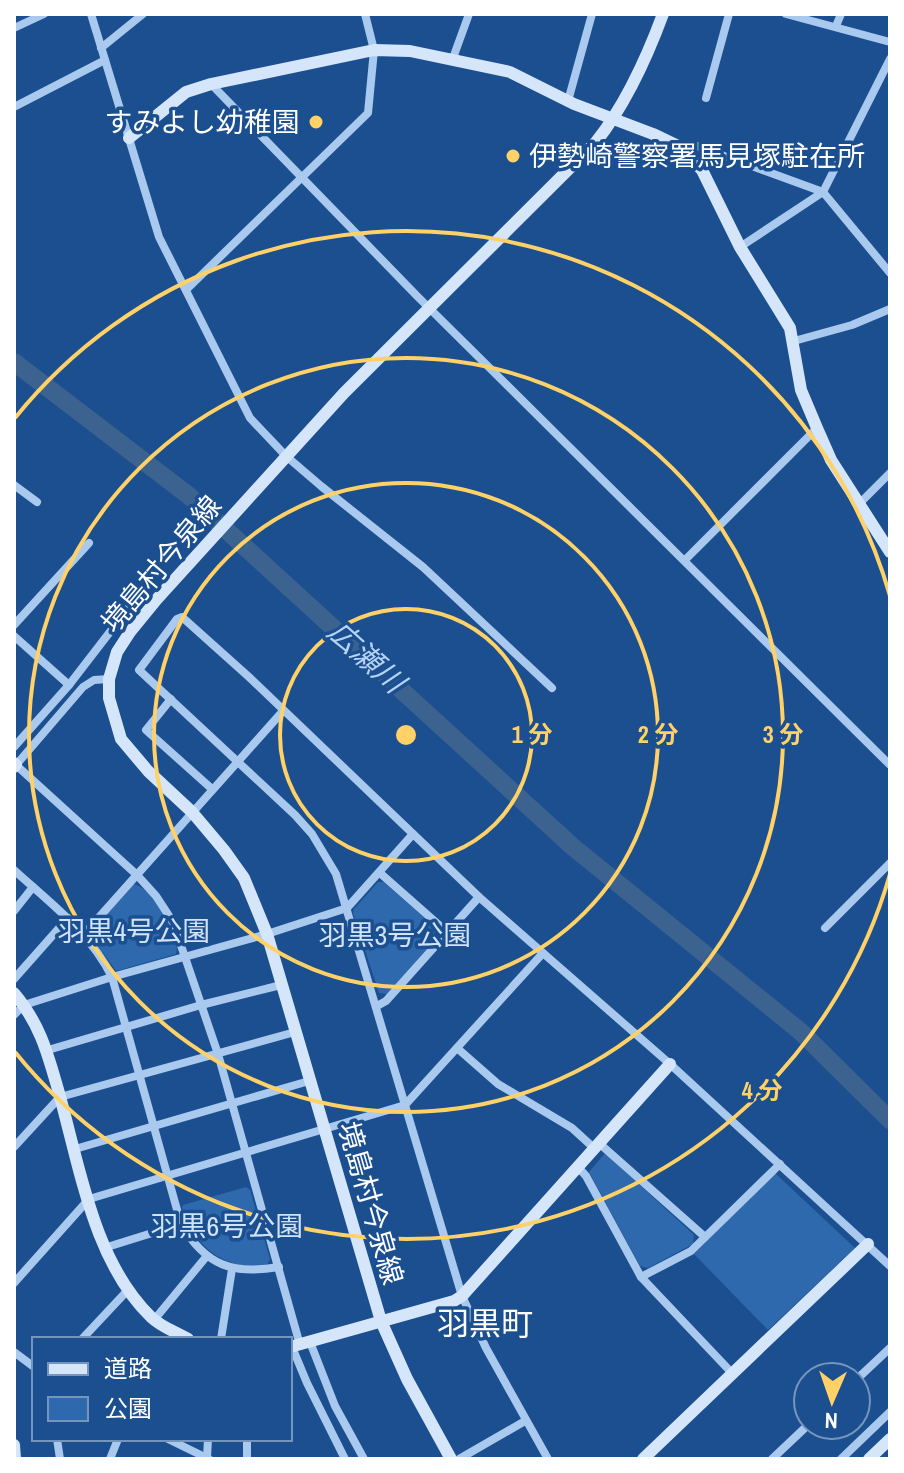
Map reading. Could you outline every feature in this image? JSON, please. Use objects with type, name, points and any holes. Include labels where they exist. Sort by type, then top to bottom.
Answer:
[{"type":"street","points":[[14,28],[44,14]]},
{"type":"street","points":[[91,14],[159,237],[250,418],[283,459],[423,567],[552,688]]},
{"type":"street","points":[[101,48],[143,14]]},
{"type":"street","points":[[186,290],[368,113],[374,50],[365,14]]},
{"type":"street","points":[[453,58],[469,14]]},
{"type":"street","points":[[568,101],[592,14]]},
{"type":"street","name":"境島村今泉線","points":[[451,1459],[407,1379],[381,1321],[267,934],[244,878],[192,812],[148,771],[121,739],[111,710],[109,679],[123,641],[283,459],[429,307],[596,142],[615,119],[648,54],[663,14]]},
{"type":"street","points":[[706,98],[729,14]]},
{"type":"street","points":[[786,14],[890,42]]},
{"type":"street","points":[[836,26],[841,14]]},
{"type":"street","points":[[129,138],[186,92],[374,50],[410,51],[510,72],[568,101],[680,147],[702,170],[740,247],[790,328],[801,390],[831,460],[890,552]]},
{"type":"street","points":[[740,247],[823,192],[890,59]]},
{"type":"street","points":[[14,107],[105,60]]},
{"type":"street","points":[[211,84],[429,307],[890,765]]},
{"type":"street","points":[[680,147],[694,145],[823,192],[890,273]]},
{"type":"street","points":[[794,341],[852,325],[890,309]]},
{"type":"street","points":[[685,560],[817,428]]},
{"type":"street","points":[[859,504],[890,473]]},
{"type":"street","points":[[16,491],[37,502]]},
{"type":"street","points":[[14,625],[89,543]]},
{"type":"street","points":[[14,747],[69,685],[140,593]]},
{"type":"street","points":[[548,1459],[525,1421],[462,1296],[336,874],[312,834],[238,759],[139,670],[177,619],[182,617],[479,897],[670,1064],[890,1266]]},
{"type":"street","points":[[14,636],[69,685]]},
{"type":"street","points":[[109,679],[94,680],[83,687],[15,765],[137,875],[167,911],[186,956],[218,1054],[279,1267],[307,1383],[345,1459]]},
{"type":"street","points":[[171,699],[146,730],[212,789]]},
{"type":"street","points":[[85,933],[283,711]]},
{"type":"street","points":[[14,1015],[24,1005],[347,908],[413,834]]},
{"type":"street","points":[[825,928],[890,863]]},
{"type":"street","points":[[14,870],[85,933],[112,977],[181,1224],[206,1257],[232,1269],[248,1271],[279,1267]]},
{"type":"street","points":[[380,873],[448,933]]},
{"type":"street","points":[[14,911],[33,887]]},
{"type":"street","points":[[377,1006],[386,1001],[479,897]]},
{"type":"street","points":[[14,979],[68,918]]},
{"type":"street","points":[[14,1283],[89,1199],[405,1105],[543,953]]},
{"type":"street","points":[[48,1050],[281,985]]},
{"type":"street","points":[[14,993],[24,1005],[48,1050],[104,1248],[127,1291],[154,1320],[184,1337]]},
{"type":"street","points":[[14,1147],[60,1097],[295,1032]]},
{"type":"street","points":[[457,1048],[498,1084],[598,1146],[705,1237]]},
{"type":"street","points":[[298,1345],[462,1296],[670,1064]]},
{"type":"street","points":[[75,1149],[309,1081]]},
{"type":"street","points":[[641,1277],[691,1251],[780,1164]]},
{"type":"street","points":[[578,1167],[586,1176],[641,1277],[731,1372]]},
{"type":"street","points":[[104,1248],[181,1224]]},
{"type":"street","points":[[643,1459],[868,1244]]},
{"type":"street","points":[[154,1320],[206,1257]]},
{"type":"street","points":[[221,1337],[232,1269]]},
{"type":"street","points":[[84,1337],[127,1291]]},
{"type":"street","points":[[298,1345],[364,1459]]},
{"type":"street","points":[[872,1365],[890,1348]]},
{"type":"street","points":[[14,1352],[32,1366]]},
{"type":"street","points":[[841,1459],[890,1412]]},
{"type":"street","points":[[459,1459],[525,1421]]},
{"type":"street","points":[[869,1459],[890,1439]]},
{"type":"street","points":[[772,1459],[792,1440]]},
{"type":"street","points":[[172,1441],[208,1458]]},
{"type":"street","points":[[14,1445],[15,1459]]},
{"type":"street","points":[[185,1459],[189,1449]]},
{"type":"green space","name":"羽黒3号公園","points":[[378,882],[384,882],[438,930],[438,936],[387,994],[379,993],[353,913]]},
{"type":"green space","name":"羽黒4号公園","points":[[133,884],[149,894],[164,913],[174,935],[176,954],[116,971],[92,937],[94,928]]},
{"type":"green space","points":[[605,1153],[694,1235],[693,1244],[648,1268],[640,1266],[589,1172]]},
{"type":"green space","points":[[775,1173],[855,1248],[768,1330],[694,1254]]},
{"type":"green space","name":"羽黒6号公園","points":[[246,1187],[250,1190],[270,1259],[267,1265],[238,1264],[213,1253],[194,1234],[182,1208],[183,1205]]},
{"type":"waterway","name":"広瀬川","points":[[14,362],[188,495],[573,847],[801,1032],[890,1120]]},
{"type":"place","name":"すみよし幼稚園","points":[[316,122]]},
{"type":"place","name":"伊勢崎警察署馬見塚駐在所","points":[[513,156]]},
{"type":"district","name":"羽黒町","points":[[485,1324]]}]
